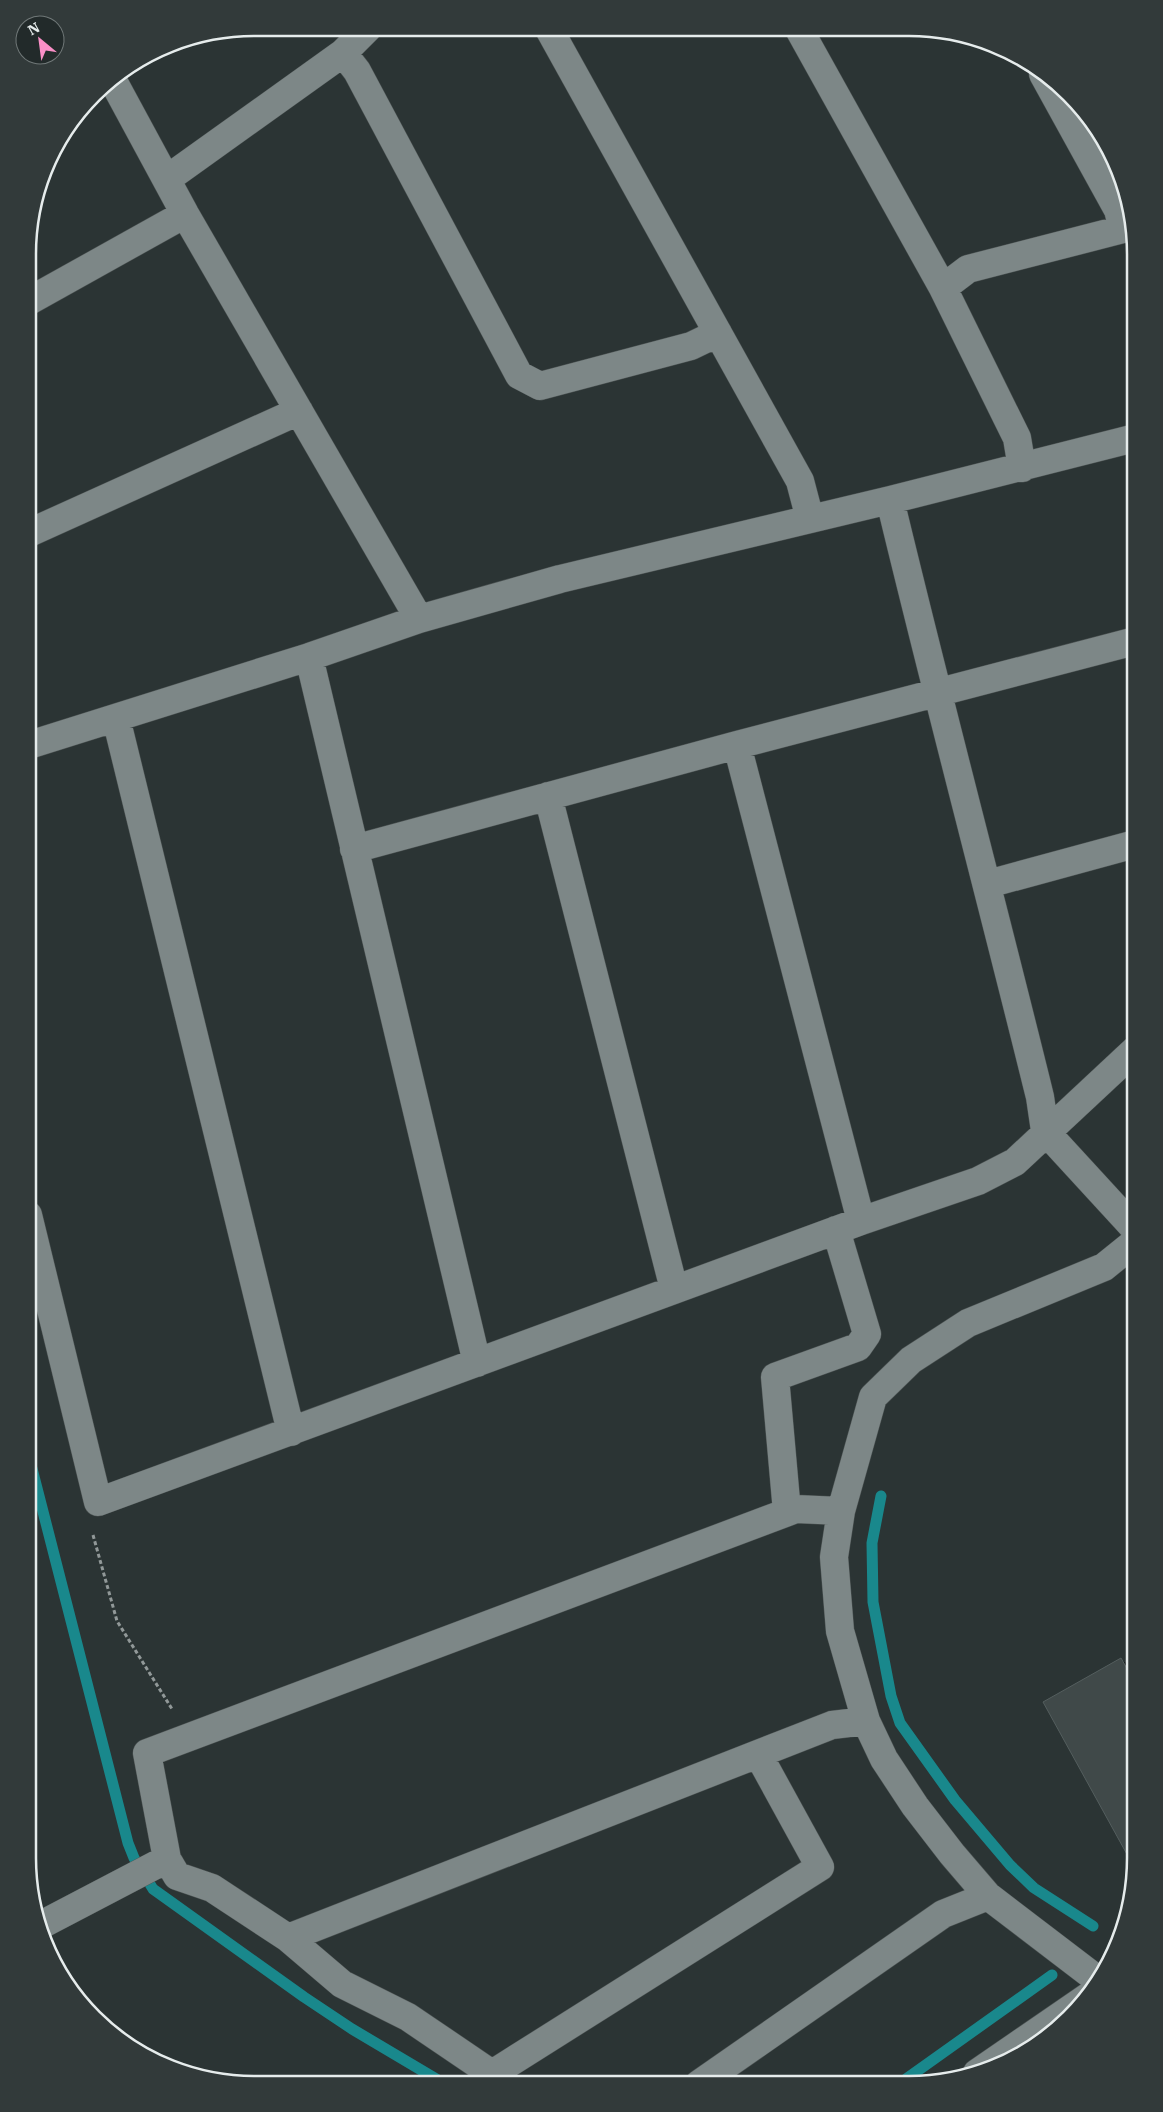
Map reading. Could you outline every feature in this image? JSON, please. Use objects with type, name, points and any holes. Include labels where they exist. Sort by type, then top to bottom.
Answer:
[{"type":"street","points":[[167,179],[343,53],[360,36]]},
{"type":"street","points":[[553,36],[800,481],[810,519]]},
{"type":"street","points":[[803,36],[943,288],[1017,438],[1022,468]]},
{"type":"street","points":[[343,53],[361,80],[519,375],[540,386],[691,346],[718,333]]},
{"type":"street","points":[[116,86],[185,214],[419,619]]},
{"type":"street","points":[[1052,90],[1125,223]]},
{"type":"street","points":[[36,297],[185,214]]},
{"type":"street","points":[[943,288],[968,269],[1125,228]]},
{"type":"street","points":[[36,530],[299,410]]},
{"type":"street","points":[[36,743],[309,657],[419,619],[560,579],[1022,468],[1127,440]]},
{"type":"street","points":[[890,500],[937,694],[988,884],[1040,1097],[1045,1131],[1127,1220]]},
{"type":"street","points":[[354,849],[737,745],[1127,643]]},
{"type":"street","points":[[309,657],[477,1363]]},
{"type":"street","points":[[116,718],[291,1432]]},
{"type":"street","points":[[737,745],[861,1221]]},
{"type":"street","points":[[548,796],[674,1289]]},
{"type":"street","points":[[988,884],[1127,846]]},
{"type":"street","points":[[36,1248],[98,1502],[674,1289],[978,1181],[1014,1162],[1045,1131],[1079,1103],[1127,1058]]},
{"type":"street","points":[[787,1512],[775,1377],[858,1347],[867,1334],[836,1230]]},
{"type":"street","points":[[1092,1976],[988,1896],[952,1854],[915,1806],[884,1759],[866,1722],[840,1632],[834,1557],[841,1511],[873,1398],[912,1360],[968,1324],[1104,1267],[1127,1248]]},
{"type":"street","points":[[758,1754],[820,1867],[492,2074],[408,2017],[342,1984],[288,1938],[212,1888],[177,1876],[162,1862],[147,1753],[787,1512],[796,1509],[841,1511]]},
{"type":"street","points":[[288,1938],[832,1725],[866,1722]]},
{"type":"street","points":[[46,1922],[162,1862]]},
{"type":"street","points":[[710,2076],[942,1914],[988,1896]]},
{"type":"street","points":[[1008,2051],[1055,2020]]},
{"type":"path","points":[[98,1502],[93,1536],[117,1621],[171,1706],[184,1738]]},
{"type":"building","points":[[1121,1658],[1127,1669],[1127,1854],[1043,1702]]},
{"type":"waterway","points":[[36,1484],[128,1843],[134,1858],[153,1889],[304,1997],[352,2029],[431,2076]]},
{"type":"waterway","points":[[881,1496],[872,1543],[873,1602],[891,1696],[900,1723],[955,1800],[1010,1865],[1034,1888],[1093,1926]]},
{"type":"waterway","points":[[910,2076],[1052,1975]]}]
